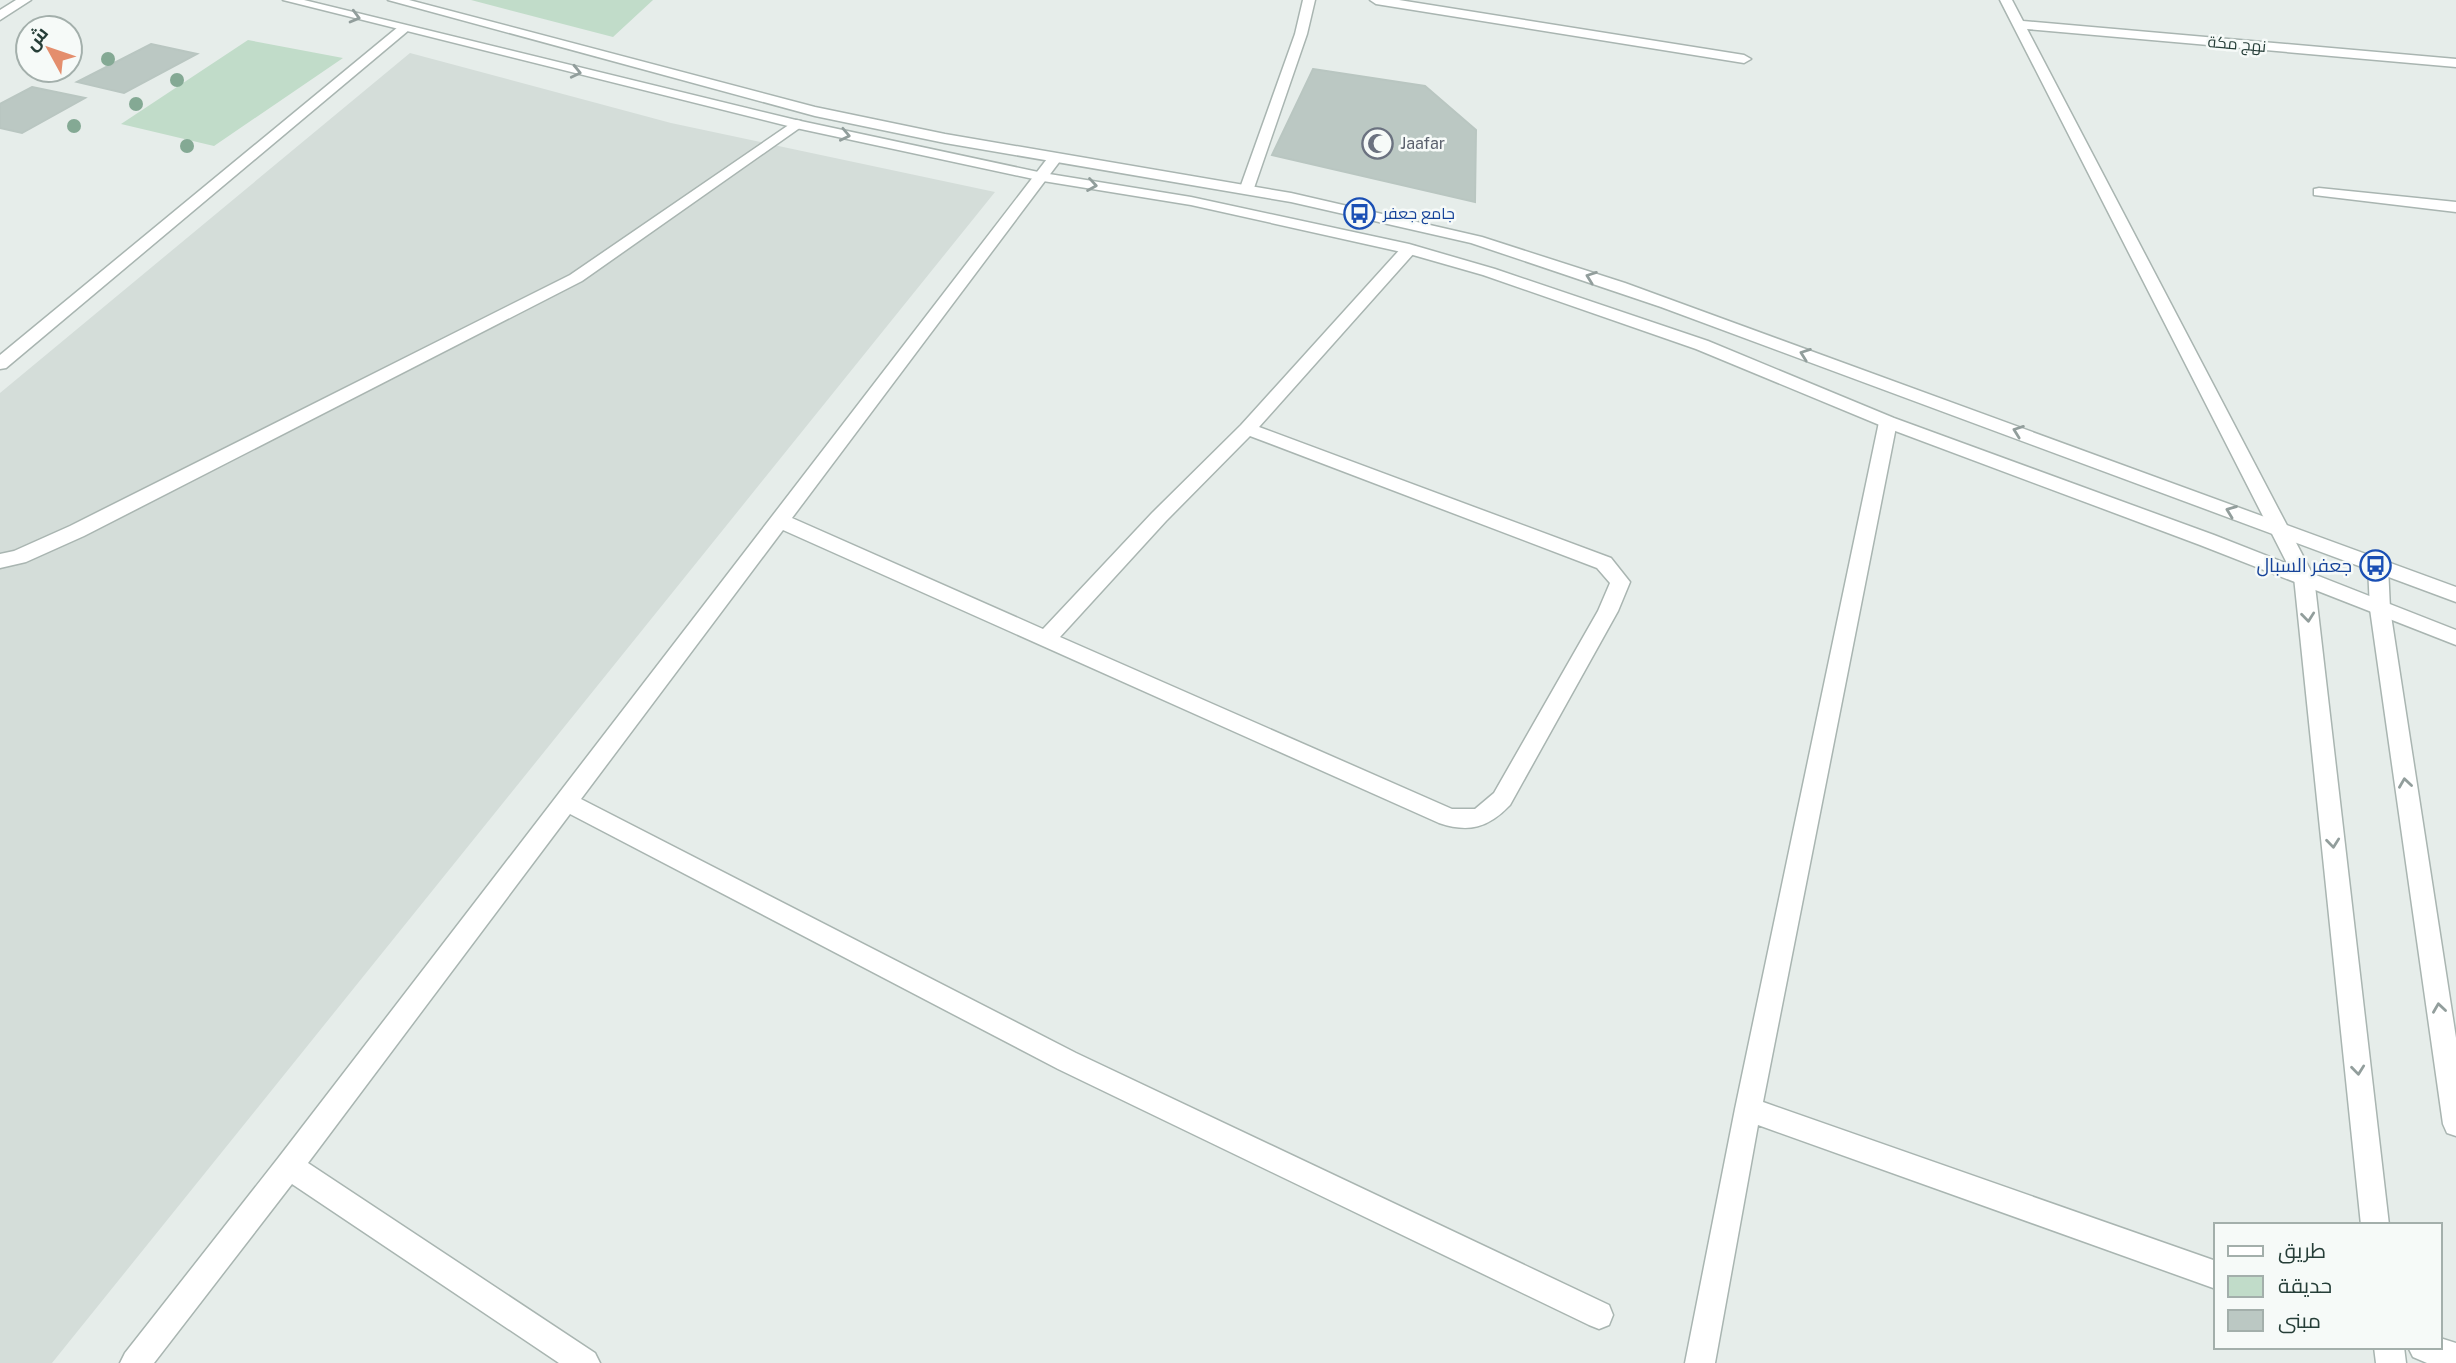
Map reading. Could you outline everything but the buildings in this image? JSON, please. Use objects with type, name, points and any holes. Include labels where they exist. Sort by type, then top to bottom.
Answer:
[{"type":"street","points":[[0,16],[25,0]]},
{"type":"street","points":[[289,0],[796,124],[1043,177],[1191,201],[1409,249],[1489,272],[1702,345],[1888,422],[2304,577],[2456,638]]},
{"type":"street","points":[[394,0],[651,70],[873,124],[1055,158],[1247,188],[1429,228],[1578,272],[2035,437],[2456,595]]},
{"type":"street","points":[[1247,188],[1301,34],[1310,0]]},
{"type":"street","points":[[1376,0],[1744,59]]},
{"type":"street","points":[[2006,0],[2304,577],[2375,1223]]},
{"type":"street","name":"نهج مكة","points":[[2019,24],[2456,63]]},
{"type":"street","points":[[0,364],[403,30]]},
{"type":"street","points":[[0,561],[19,557],[77,531],[576,278],[796,124]]},
{"type":"street","points":[[135,1363],[289,1167],[1055,158]]},
{"type":"street","points":[[2319,192],[2456,207]]},
{"type":"street","points":[[1048,638],[1159,517],[1247,429],[1409,249]]},
{"type":"street","points":[[1700,1363],[1748,1109],[1888,422]]},
{"type":"street","points":[[781,521],[1447,817],[1465,823],[1488,815],[1508,787],[1608,611],[1620,582],[1604,564],[1247,429]]},
{"type":"street","points":[[2378,566],[2380,609],[2456,1124]]},
{"type":"street","points":[[566,801],[1067,1060],[1599,1315]]},
{"type":"street","points":[[1748,1109],[2214,1274]]},
{"type":"street","points":[[289,1167],[585,1363]]},
{"type":"street","points":[[2429,1349],[2456,1358]]},
{"type":"shaded area","points":[[410,53],[671,123],[995,192],[52,1363],[0,1363],[0,393]]},
{"type":"green space","points":[[471,0],[653,0],[613,37]]},
{"type":"green space","points":[[248,40],[343,58],[214,146],[121,124]]},
{"type":"place","name":"Jaafar","points":[[1377,143]]},
{"type":"place","name":"جامع جعفر","points":[[1360,213]]},
{"type":"place","name":"جعفر السبال","points":[[2375,565]]}]
